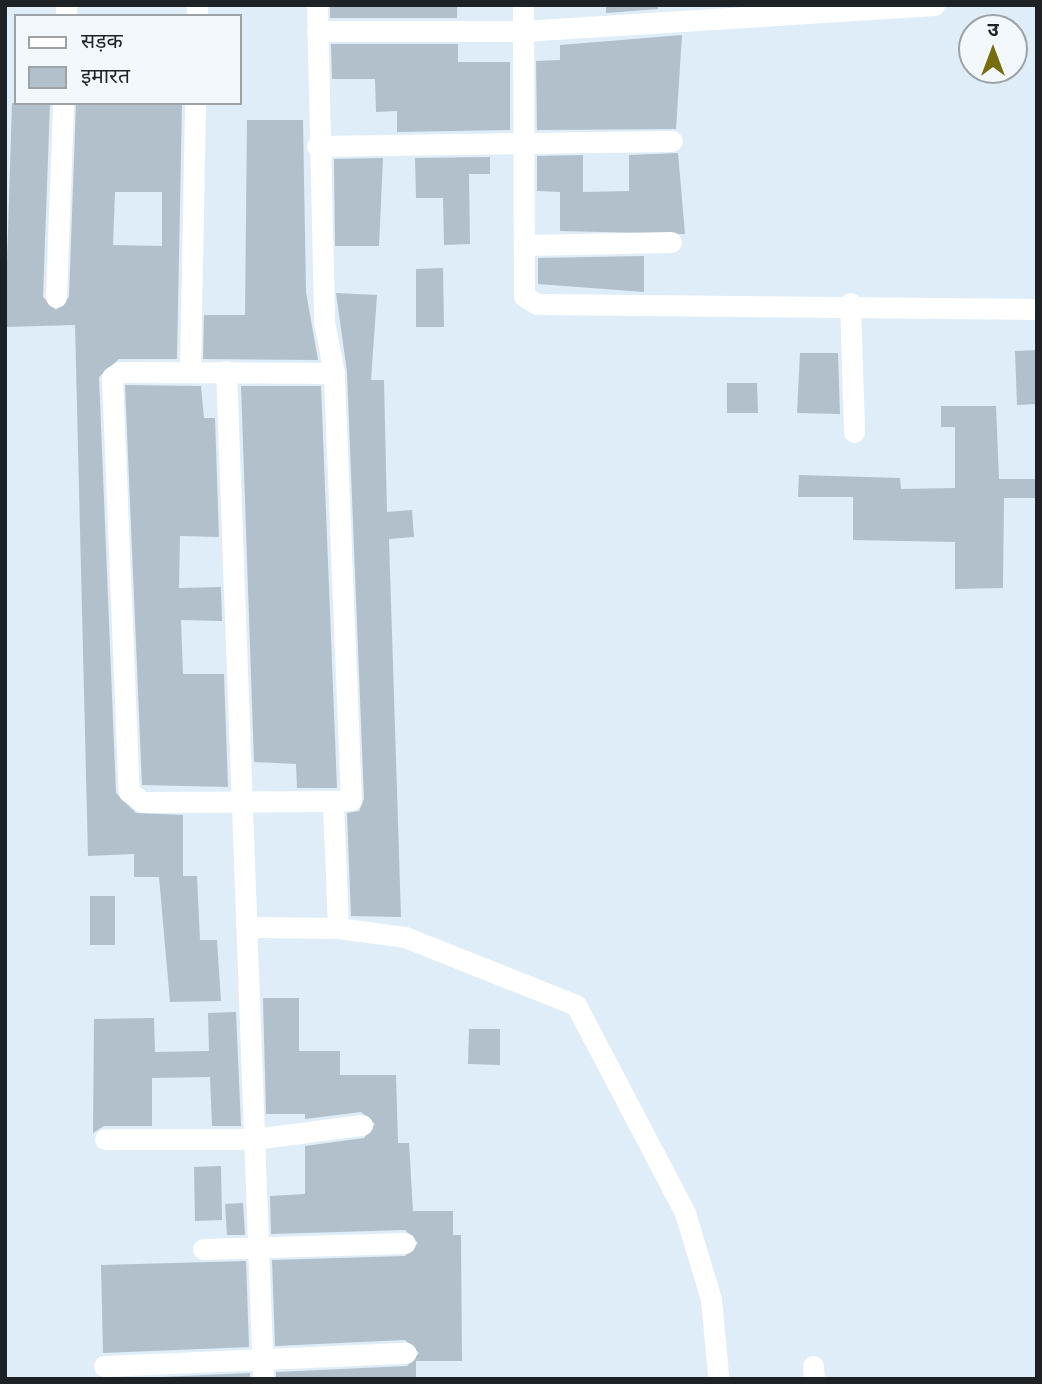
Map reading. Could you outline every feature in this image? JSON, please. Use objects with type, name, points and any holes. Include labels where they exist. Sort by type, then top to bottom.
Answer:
[{"type":"street","points":[[317,5],[317,146],[324,322],[334,373],[351,800],[143,802],[129,792],[112,377],[190,369],[334,373]]},
{"type":"street","points":[[523,5],[526,245],[524,296],[537,304],[850,303],[1037,309]]},
{"type":"street","points":[[317,31],[523,31],[765,12],[934,5]]},
{"type":"street","points":[[56,297],[63,105]]},
{"type":"street","points":[[190,369],[195,105]]},
{"type":"street","points":[[317,146],[672,141]]},
{"type":"street","points":[[526,245],[671,243]]},
{"type":"street","points":[[850,303],[854,432]]},
{"type":"street","points":[[226,371],[262,1370]]},
{"type":"street","points":[[333,801],[338,928]]},
{"type":"street","points":[[248,927],[338,928],[405,937],[576,1004],[685,1213],[711,1299],[718,1374]]},
{"type":"street","points":[[105,1139],[254,1139],[362,1125]]},
{"type":"street","points":[[203,1249],[405,1243]]},
{"type":"street","points":[[104,1366],[262,1370],[406,1353]]},
{"type":"building","points":[[330,5],[457,5],[457,18],[330,18]]},
{"type":"building","points":[[606,5],[658,5],[658,9],[606,13]]},
{"type":"building","points":[[682,35],[676,129],[537,130],[536,61],[560,60],[560,45]]},
{"type":"building","points":[[331,44],[458,44],[458,62],[510,62],[510,130],[397,132],[397,111],[376,112],[375,79],[332,79]]},
{"type":"building","points":[[12,103],[50,105],[43,297],[56,310],[69,297],[76,105],[182,105],[177,359],[119,359],[99,377],[116,793],[136,813],[183,815],[183,876],[197,876],[200,940],[217,940],[221,1001],[170,1002],[159,877],[134,877],[134,854],[88,856],[75,325],[5,327]],"holes":[[[115,192],[162,192],[162,246],[113,245]]]},
{"type":"building","points":[[247,120],[303,120],[306,292],[318,360],[203,359],[204,315],[245,315]]},
{"type":"building","points":[[678,153],[685,234],[560,231],[560,192],[537,191],[537,156],[583,155],[583,192],[629,191],[629,155]]},
{"type":"building","points":[[490,157],[490,174],[469,174],[470,244],[444,245],[443,198],[416,198],[415,158]]},
{"type":"building","points":[[383,158],[379,246],[335,246],[334,159]]},
{"type":"building","points":[[644,256],[644,292],[538,284],[538,258]]},
{"type":"building","points":[[443,268],[444,327],[416,327],[416,269]]},
{"type":"building","points":[[336,293],[377,295],[371,380],[384,380],[387,512],[412,510],[414,537],[389,539],[401,917],[351,916],[347,813],[359,811],[364,799],[347,372]]},
{"type":"building","points":[[1037,350],[1037,404],[1017,405],[1015,351]]},
{"type":"building","points":[[800,353],[838,353],[840,414],[797,413]]},
{"type":"building","points":[[727,383],[757,383],[758,413],[727,413]]},
{"type":"building","points":[[125,385],[201,386],[204,418],[215,418],[219,537],[180,536],[179,588],[221,587],[222,621],[181,620],[183,674],[224,674],[228,787],[142,785]]},
{"type":"building","points":[[241,386],[321,386],[337,788],[297,788],[296,764],[254,762]]},
{"type":"building","points":[[941,406],[996,406],[999,479],[1037,479],[1037,498],[1004,498],[1003,588],[955,589],[955,542],[853,540],[853,497],[798,497],[799,475],[900,478],[901,489],[955,488],[955,427],[941,427]]},
{"type":"building","points":[[90,896],[115,896],[115,945],[90,945]]},
{"type":"building","points":[[263,998],[299,998],[299,1051],[340,1051],[340,1075],[396,1075],[398,1143],[409,1143],[413,1211],[453,1211],[453,1235],[461,1235],[462,1361],[416,1361],[416,1379],[276,1379],[276,1372],[407,1366],[419,1353],[405,1340],[275,1346],[272,1260],[405,1256],[418,1243],[405,1230],[271,1234],[270,1196],[305,1194],[305,1146],[364,1138],[375,1124],[361,1112],[305,1119],[305,1114],[266,1114]]},
{"type":"building","points":[[236,1012],[241,1126],[212,1126],[210,1077],[152,1078],[152,1126],[104,1126],[93,1133],[94,1019],[154,1018],[155,1052],[209,1051],[208,1013]]},
{"type":"building","points":[[469,1029],[500,1029],[500,1065],[468,1064]]},
{"type":"building","points":[[221,1166],[222,1220],[195,1221],[194,1167]]},
{"type":"building","points":[[243,1203],[245,1235],[227,1235],[225,1204]]},
{"type":"building","points":[[246,1261],[249,1347],[103,1353],[101,1265]]},
{"type":"building","points":[[250,1373],[250,1379],[116,1379]]}]
